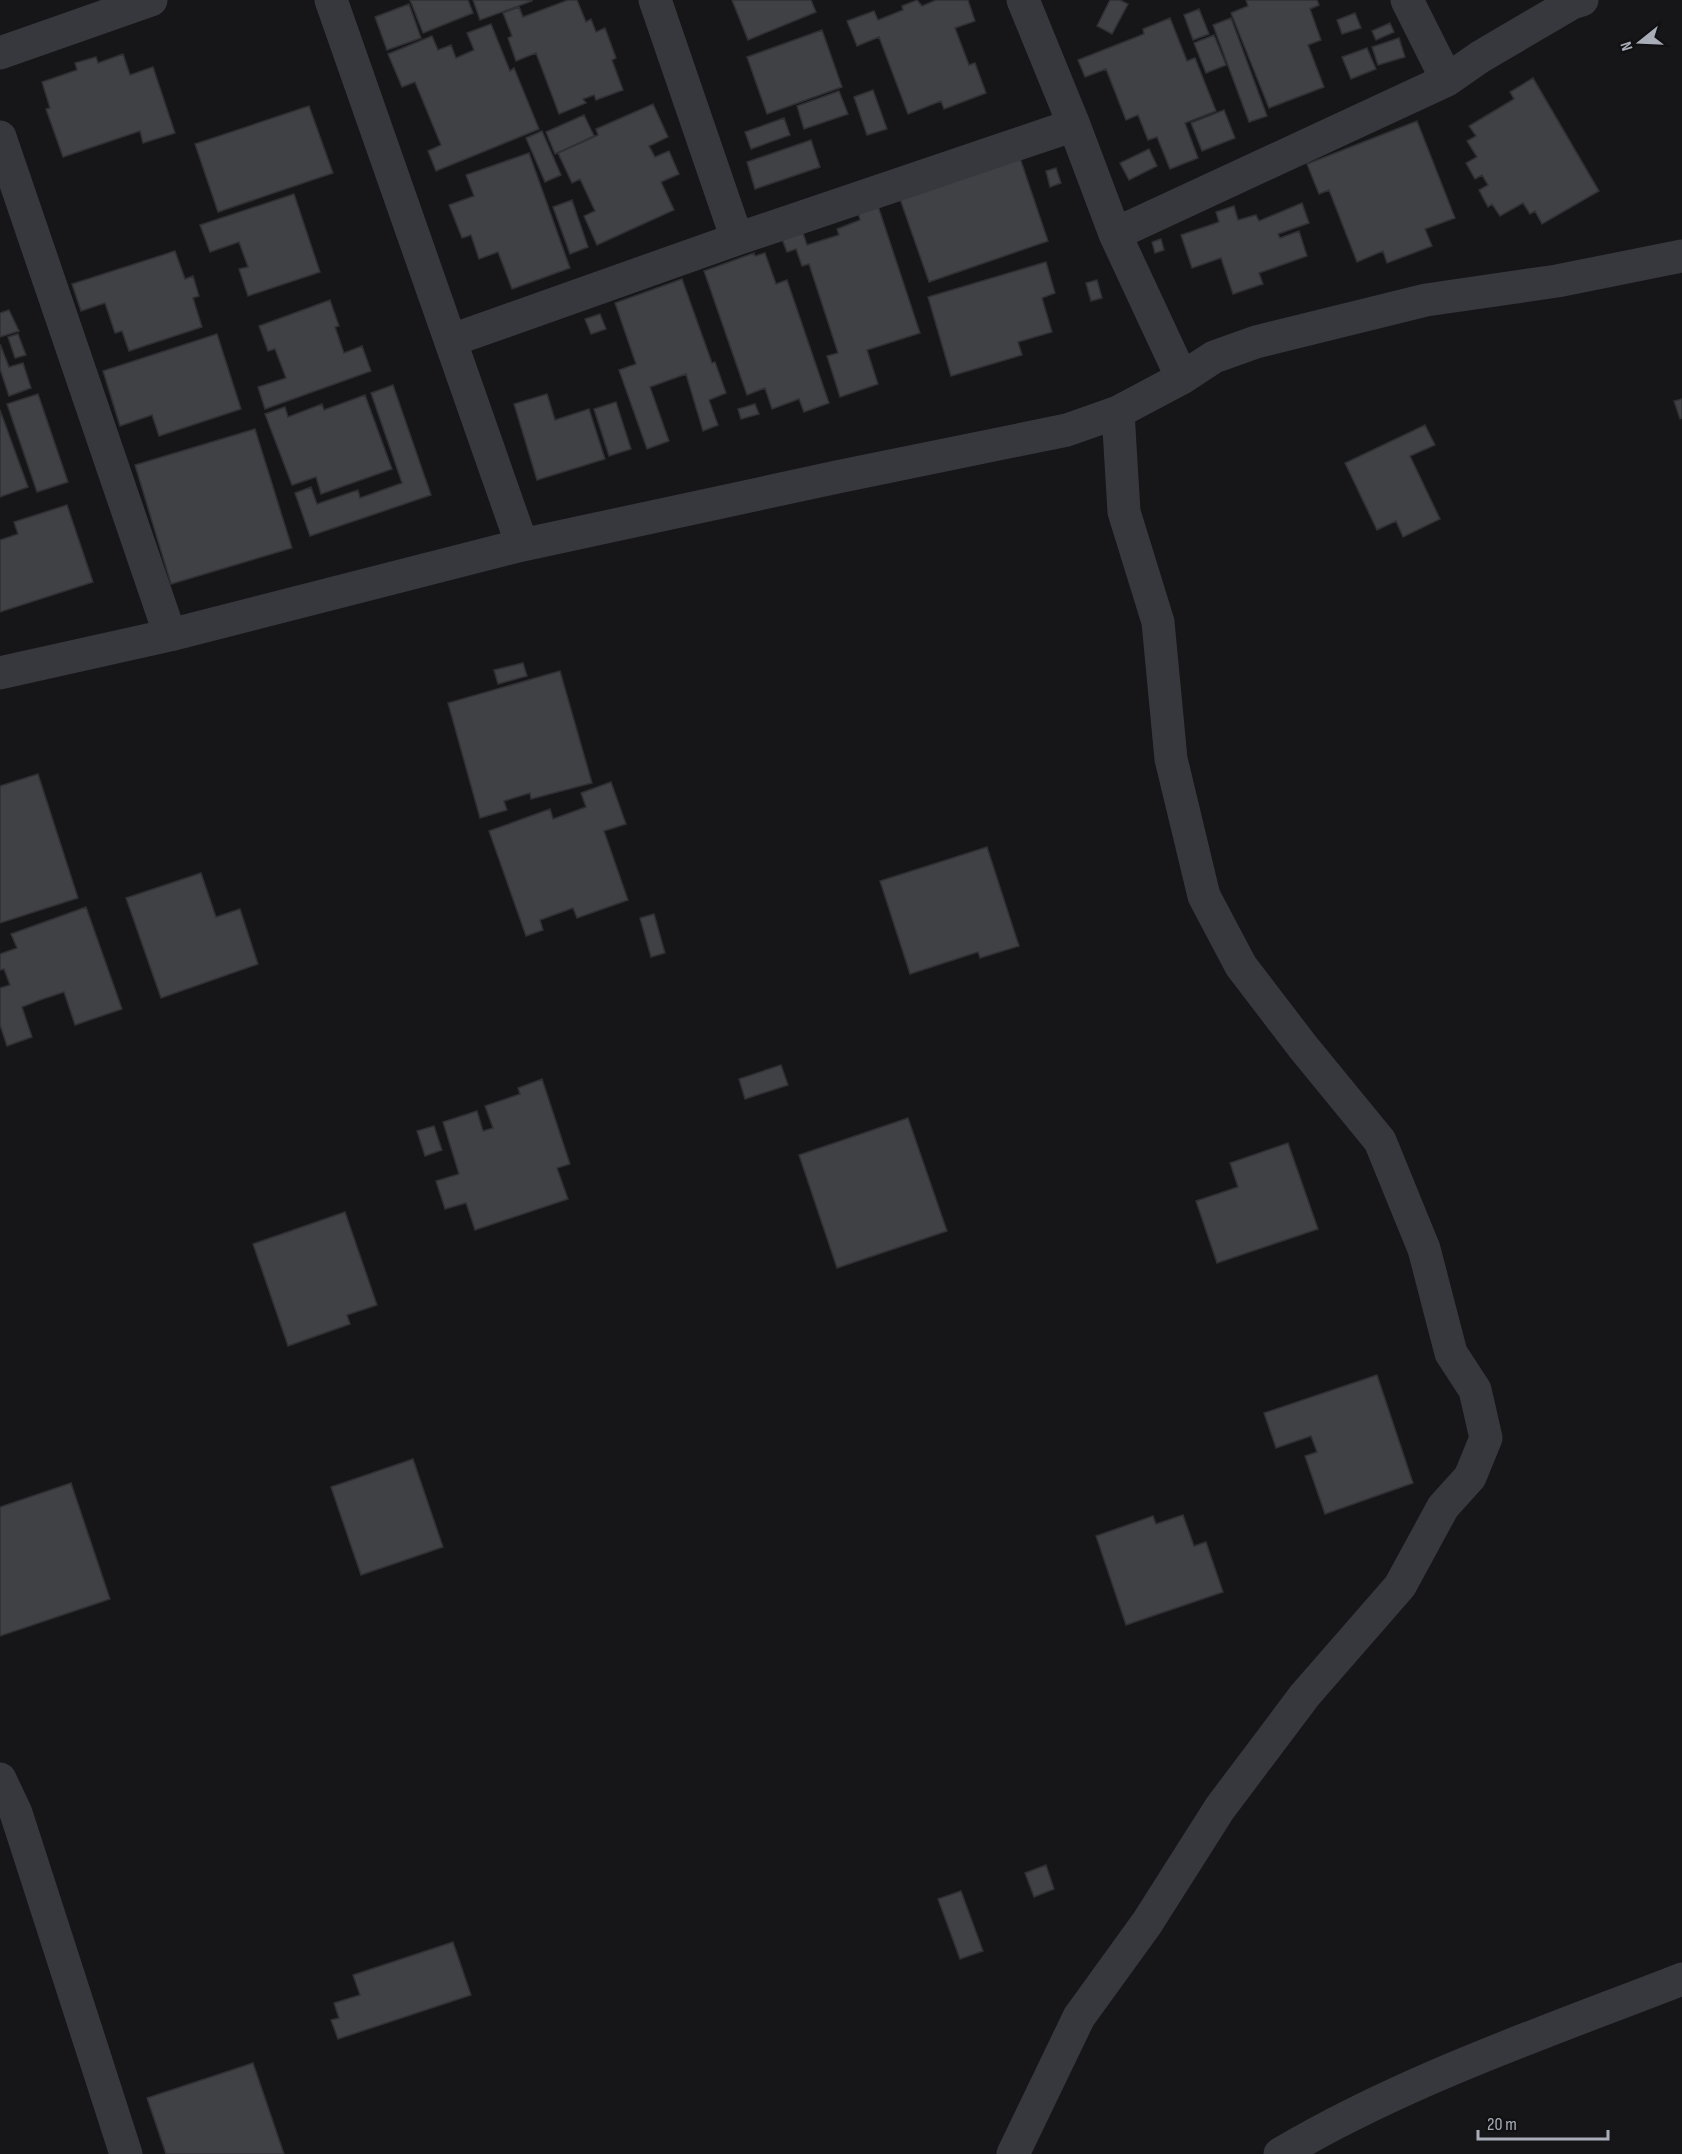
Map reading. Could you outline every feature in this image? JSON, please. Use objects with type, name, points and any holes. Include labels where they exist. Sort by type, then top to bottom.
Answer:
[{"type":"street","points":[[0,53],[151,0]]},
{"type":"street","points":[[331,0],[522,545]]},
{"type":"street","points":[[656,0],[737,239]]},
{"type":"street","points":[[1023,0],[1074,124],[1115,234],[1182,378]]},
{"type":"street","points":[[1407,0],[1447,80]]},
{"type":"street","points":[[1115,234],[1447,80],[1480,57],[1572,3],[1582,0]]},
{"type":"street","points":[[452,340],[737,239],[1074,124]]},
{"type":"street","points":[[0,137],[170,634]]},
{"type":"street","points":[[0,673],[170,634],[522,545],[1067,430],[1118,412],[1182,378],[1214,357],[1309,327],[1426,300],[1557,281],[1682,256]]},
{"type":"street","points":[[1013,2154],[1079,2017],[1147,1923],[1220,1808],[1305,1695],[1400,1586],[1443,1507],[1470,1477],[1486,1438],[1475,1390],[1451,1353],[1424,1249],[1380,1141],[1303,1047],[1241,966],[1204,896],[1171,759],[1158,622],[1124,512],[1118,412]]},
{"type":"street","points":[[0,1779],[16,1813],[126,2154]]},
{"type":"street","points":[[1280,2154],[1319,2130],[1505,2047],[1682,1979]]},
{"type":"building","points":[[410,0],[468,0],[473,13],[423,33]]},
{"type":"building","points":[[473,0],[532,0],[532,1],[480,20]]},
{"type":"building","points":[[568,0],[577,0],[586,22],[591,19],[596,32],[605,28],[616,58],[612,60],[623,90],[596,100],[594,95],[583,99],[586,103],[559,114],[536,53],[516,61],[508,38],[512,36],[503,13],[519,7],[523,17]]},
{"type":"building","points":[[732,0],[811,0],[816,12],[748,40]]},
{"type":"building","points":[[917,0],[922,6],[936,0],[968,0],[975,21],[955,28],[969,65],[975,63],[986,93],[944,109],[941,101],[908,114],[879,37],[857,46],[847,21],[874,11],[878,20],[903,10],[902,6]]},
{"type":"building","points":[[1110,0],[1120,0],[1128,4],[1112,34],[1097,26]]},
{"type":"building","points":[[1246,0],[1317,0],[1319,5],[1310,9],[1321,40],[1308,45],[1324,87],[1269,108],[1231,13],[1248,6]]},
{"type":"building","points":[[409,4],[421,38],[387,50],[375,17]]},
{"type":"building","points":[[1199,9],[1209,34],[1193,40],[1184,15]]},
{"type":"building","points":[[1355,13],[1361,28],[1342,34],[1337,20]]},
{"type":"building","points":[[1170,18],[1187,61],[1195,58],[1216,111],[1185,123],[1198,158],[1170,169],[1157,137],[1148,140],[1138,115],[1126,120],[1106,69],[1085,77],[1078,60],[1144,34],[1143,29]]},
{"type":"building","points":[[1231,18],[1267,116],[1249,122],[1213,25]]},
{"type":"building","points":[[1390,23],[1394,32],[1376,40],[1372,31]]},
{"type":"building","points":[[491,24],[510,71],[514,68],[539,129],[436,171],[428,151],[441,145],[415,82],[402,87],[388,54],[432,36],[438,50],[451,45],[456,58],[474,50],[467,33]]},
{"type":"building","points":[[822,30],[842,87],[767,114],[747,57]]},
{"type":"building","points":[[1214,35],[1226,65],[1206,73],[1194,43]]},
{"type":"building","points":[[1399,38],[1405,57],[1378,65],[1372,47]]},
{"type":"building","points":[[1367,48],[1376,69],[1351,79],[1342,57]]},
{"type":"building","points":[[123,54],[130,75],[153,67],[175,133],[143,143],[140,131],[63,157],[46,109],[50,108],[42,82],[77,70],[75,63],[96,57],[98,63]]},
{"type":"building","points":[[1533,78],[1599,191],[1542,224],[1535,211],[1530,214],[1523,203],[1500,216],[1492,204],[1488,207],[1479,190],[1488,185],[1482,175],[1475,179],[1466,163],[1477,157],[1467,141],[1476,136],[1469,126],[1514,99],[1510,92]]},
{"type":"building","points":[[873,90],[887,129],[867,135],[854,97]]},
{"type":"building","points":[[839,91],[848,114],[804,129],[797,106]]},
{"type":"building","points":[[653,104],[668,137],[649,146],[655,157],[669,151],[679,174],[661,182],[674,210],[597,245],[584,216],[595,211],[580,179],[572,183],[558,153],[598,135],[596,129]]},
{"type":"building","points":[[309,106],[333,173],[218,212],[195,144]]},
{"type":"building","points":[[1224,110],[1235,138],[1202,151],[1191,123]]},
{"type":"building","points":[[584,115],[594,136],[555,154],[546,132]]},
{"type":"building","points":[[784,118],[790,135],[751,149],[745,132]]},
{"type":"building","points":[[1417,121],[1455,218],[1425,229],[1432,246],[1387,263],[1383,251],[1357,262],[1329,190],[1319,194],[1307,164]]},
{"type":"building","points":[[542,131],[561,175],[545,182],[526,138]]},
{"type":"building","points":[[811,140],[820,167],[755,189],[747,162]]},
{"type":"building","points":[[1149,149],[1157,166],[1129,180],[1120,163]]},
{"type":"building","points":[[529,153],[570,268],[512,289],[498,252],[479,259],[471,235],[462,238],[449,205],[474,196],[466,175]]},
{"type":"building","points":[[1020,158],[1048,241],[929,282],[900,199]]},
{"type":"building","points":[[1056,168],[1061,183],[1050,187],[1046,171]]},
{"type":"building","points":[[294,194],[320,272],[248,296],[239,269],[248,267],[239,242],[210,252],[200,225]]},
{"type":"building","points":[[572,200],[588,247],[570,254],[553,207]]},
{"type":"building","points":[[1302,203],[1309,223],[1278,234],[1280,238],[1299,231],[1307,256],[1259,273],[1263,284],[1233,294],[1221,258],[1192,268],[1181,235],[1219,222],[1216,212],[1234,206],[1238,220],[1256,215],[1259,221]]},
{"type":"building","points":[[878,206],[920,333],[867,350],[878,384],[840,397],[827,356],[838,353],[809,264],[802,266],[796,249],[787,252],[782,239],[803,233],[807,245],[839,235],[837,229],[860,220],[858,212]]},
{"type":"building","points":[[1161,239],[1164,250],[1155,253],[1152,242]]},
{"type":"building","points":[[175,251],[185,279],[193,276],[199,296],[193,298],[202,327],[129,351],[122,331],[115,333],[105,303],[81,311],[72,284]]},
{"type":"building","points":[[754,253],[755,256],[765,253],[776,284],[787,280],[829,403],[804,412],[799,399],[772,409],[765,388],[747,395],[704,271]]},
{"type":"building","points":[[1046,262],[1055,293],[1042,298],[1052,332],[1018,342],[1022,355],[951,376],[928,297]]},
{"type":"building","points":[[682,279],[712,363],[715,362],[726,393],[709,400],[718,425],[703,431],[686,374],[650,387],[669,441],[647,449],[619,370],[636,364],[615,303]]},
{"type":"building","points":[[1097,280],[1102,298],[1091,301],[1086,283]]},
{"type":"building","points":[[330,300],[339,326],[335,327],[344,353],[362,346],[371,371],[265,409],[258,387],[286,378],[275,349],[268,351],[259,326]]},
{"type":"building","points":[[9,310],[19,331],[0,337],[0,313]]},
{"type":"building","points":[[600,314],[606,329],[591,334],[585,319]]},
{"type":"building","points":[[18,334],[26,355],[15,358],[8,337]]},
{"type":"building","points":[[217,334],[241,409],[159,436],[152,415],[120,426],[103,371]]},
{"type":"building","points":[[0,344],[9,367],[23,363],[31,388],[9,396],[0,369]]},
{"type":"building","points":[[393,385],[431,495],[310,536],[295,493],[311,487],[317,504],[358,490],[360,498],[402,483],[371,393]]},
{"type":"building","points":[[38,394],[68,482],[37,492],[7,404]]},
{"type":"building","points":[[547,394],[555,420],[589,409],[605,459],[537,480],[514,404]]},
{"type":"building","points":[[365,395],[392,469],[321,494],[316,477],[292,485],[265,414],[285,407],[288,417],[322,404],[324,410]]},
{"type":"building","points":[[1682,399],[1682,418],[1680,419],[1674,401]]},
{"type":"building","points":[[616,402],[631,449],[609,456],[594,409]]},
{"type":"building","points":[[755,404],[759,414],[741,419],[738,409]]},
{"type":"building","points":[[0,410],[28,487],[0,497]]},
{"type":"building","points":[[1425,425],[1435,445],[1410,456],[1440,519],[1403,537],[1396,521],[1377,530],[1345,463]]},
{"type":"building","points":[[255,429],[292,548],[171,584],[135,465]]},
{"type":"building","points":[[67,505],[93,582],[0,612],[0,540],[18,534],[14,522]]},
{"type":"building","points":[[523,663],[527,676],[498,684],[494,670]]},
{"type":"building","points":[[560,671],[592,783],[531,799],[530,793],[504,801],[507,810],[480,818],[448,703]]},
{"type":"building","points":[[38,774],[78,898],[0,923],[0,786]]},
{"type":"building","points":[[611,782],[626,824],[604,831],[628,900],[577,918],[573,908],[540,920],[543,930],[526,936],[489,831],[550,809],[553,819],[586,807],[581,793]]},
{"type":"building","points":[[987,847],[1019,946],[980,958],[978,952],[910,974],[880,881]]},
{"type":"building","points":[[201,873],[216,917],[240,909],[258,964],[161,998],[126,898]]},
{"type":"building","points":[[86,907],[122,1009],[75,1025],[64,992],[22,1007],[32,1037],[7,1046],[0,1025],[0,988],[10,985],[4,969],[0,970],[0,954],[17,948],[11,934]]},
{"type":"building","points":[[654,914],[665,953],[651,957],[640,918]]},
{"type":"building","points":[[781,1065],[788,1085],[745,1099],[739,1079]]},
{"type":"building","points":[[542,1079],[570,1164],[557,1168],[568,1199],[475,1230],[466,1203],[445,1209],[436,1181],[459,1174],[443,1122],[477,1111],[483,1131],[493,1128],[485,1106],[520,1094],[518,1088]]},
{"type":"building","points":[[908,1118],[947,1231],[837,1268],[799,1155]]},
{"type":"building","points":[[434,1126],[442,1150],[425,1156],[417,1131]]},
{"type":"building","points":[[1288,1143],[1318,1229],[1217,1263],[1196,1201],[1238,1187],[1230,1163]]},
{"type":"building","points":[[345,1212],[377,1305],[347,1315],[350,1324],[288,1346],[253,1244]]},
{"type":"building","points":[[1377,1375],[1413,1483],[1325,1514],[1305,1456],[1317,1452],[1311,1436],[1276,1448],[1264,1413]]},
{"type":"building","points":[[413,1459],[443,1547],[361,1575],[331,1487]]},
{"type":"building","points":[[71,1483],[110,1599],[0,1636],[0,1507]]},
{"type":"building","points":[[1183,1515],[1194,1546],[1206,1542],[1223,1592],[1126,1625],[1096,1536],[1153,1516],[1156,1524]]},
{"type":"building","points":[[1046,1865],[1054,1889],[1034,1897],[1025,1873]]},
{"type":"building","points":[[961,1891],[983,1951],[960,1959],[938,1899]]},
{"type":"building","points":[[453,1942],[471,1995],[338,2039],[331,2020],[339,2018],[334,2003],[360,1995],[353,1975]]},
{"type":"building","points":[[253,2063],[284,2154],[166,2154],[147,2098]]}]
